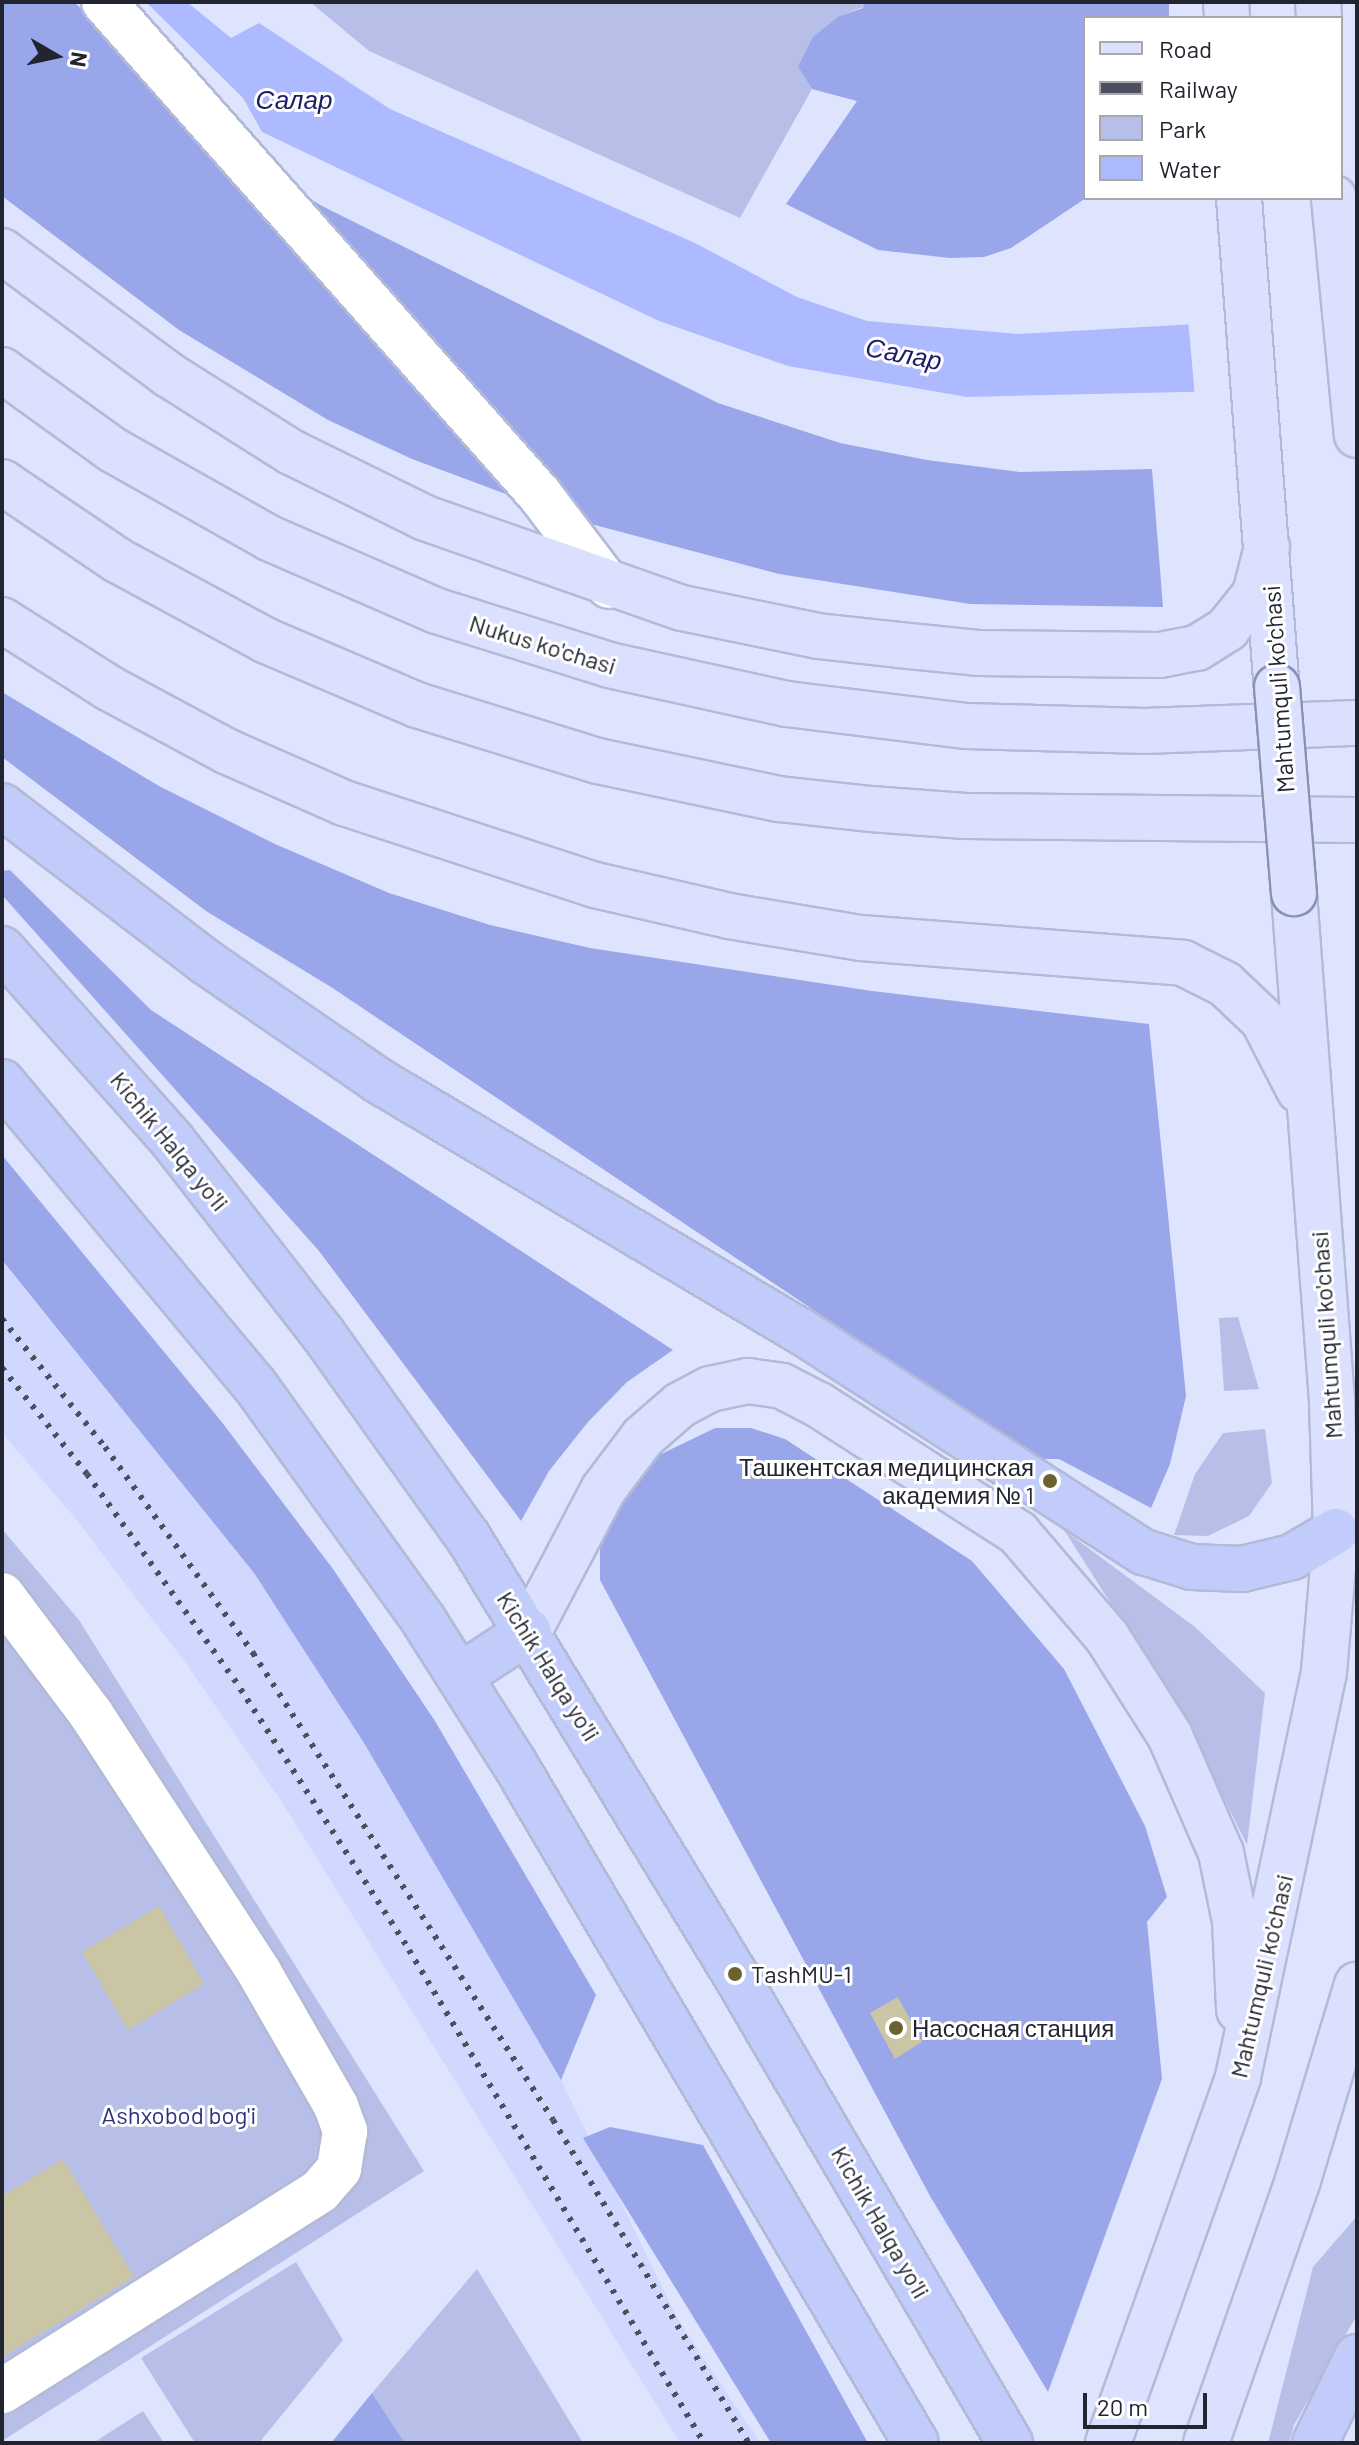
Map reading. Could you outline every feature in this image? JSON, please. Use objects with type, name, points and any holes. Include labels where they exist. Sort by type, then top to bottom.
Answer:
[{"type":"highway","points":[[2,806],[206,962],[366,1073],[802,1332],[1144,1552],[1192,1567],[1242,1569],[1292,1557],[1336,1531]]},
{"type":"highway","name":"Kichik Halqa yo'li","points":[[2,949],[172,1140],[397,1433],[529,1631],[1010,2443]]},
{"type":"highway","points":[[2,1082],[254,1384],[460,1676],[916,2443]]},
{"type":"highway","points":[[460,1676],[529,1631]]},
{"type":"highway","points":[[1315,2443],[1357,2357]]},
{"type":"main road","name":"Mahtumquli ko'chasi","points":[[1108,2443],[1238,2077],[1324,1672],[1336,1531],[1332,1388],[1239,200]]},
{"type":"main road","points":[[1334,200],[1357,435]]},
{"type":"main road","points":[[2,251],[169,375],[291,452],[425,518],[609,586],[682,608],[818,636],[978,653],[1160,655],[1197,648],[1227,629],[1255,594],[1267,547]]},
{"type":"main road","name":"Nukus ko'chasi","points":[[2,370],[113,450],[269,538],[423,605],[522,641],[787,704],[967,726],[1145,731],[1357,723]]},
{"type":"main road","points":[[2,482],[117,560],[267,641],[417,705],[598,761],[779,799],[965,816],[1357,820]]},
{"type":"main road","points":[[2,620],[109,688],[226,751],[344,803],[595,885],[861,938],[1183,963],[1225,984],[1263,1020],[1292,1069],[1311,1124]]},
{"type":"main road","points":[[1151,817],[1357,805]]},
{"type":"main road","points":[[529,1631],[603,1490],[643,1437],[680,1405],[722,1385],[760,1381],[792,1391],[832,1413],[1018,1533],[1082,1603],[1139,1686],[1192,1779],[1221,1853],[1237,1936],[1238,2077]]},
{"type":"main road","points":[[1206,2443],[1298,2180],[1357,1985]]},
{"type":"lane","points":[[104,2],[540,495],[609,586]]},
{"type":"lane","points":[[2,1595],[91,1714],[259,1972],[336,2106],[345,2145],[332,2181],[307,2200],[2,2391]]},
{"type":"shaded area","points":[[2,2],[74,2],[230,149],[322,206],[718,403],[840,443],[927,460],[1020,472],[1152,469],[1163,607],[970,604],[779,574],[576,520],[412,459],[328,420],[179,330],[2,196]]},
{"type":"shaded area","points":[[864,2],[1169,2],[1169,16],[1083,16],[1083,200],[1011,248],[984,257],[950,258],[878,250],[786,204],[857,101],[812,89],[798,67],[813,37],[839,16],[863,8]]},
{"type":"shaded area","points":[[2,692],[159,786],[275,844],[389,893],[490,925],[590,948],[872,991],[1149,1024],[1186,1396],[1170,1464],[1151,1508],[1059,1459],[1036,1459],[331,987],[206,911],[2,757]]},
{"type":"shaded area","points":[[10,870],[151,1010],[673,1350],[627,1382],[588,1422],[549,1471],[521,1521],[319,1251],[2,895],[2,871]]},
{"type":"shaded area","points":[[2,1155],[221,1421],[333,1569],[435,1721],[596,1995],[561,2080],[364,1743],[254,1573],[2,1260]]},
{"type":"shaded area","points":[[2,1261],[254,1573],[364,1743],[561,2080],[679,2321],[760,2443],[680,2443],[285,1807],[185,1662],[75,1518],[2,1433]]},
{"type":"shaded area","points":[[715,1428],[751,1428],[785,1439],[972,1561],[1064,1669],[1145,1826],[1167,1897],[1147,1922],[1162,2079],[1048,2392],[930,2196],[600,1580],[600,1546],[613,1512],[655,1457]]},
{"type":"shaded area","points":[[610,2127],[703,2145],[868,2443],[771,2443],[583,2138]]},
{"type":"shaded area","points":[[372,2393],[405,2443],[331,2443]]},
{"type":"green space","points":[[310,2],[864,2],[863,7],[839,16],[798,67],[812,89],[740,218],[369,51]]},
{"type":"green space","points":[[1238,1317],[1259,1389],[1224,1391],[1219,1318]]},
{"type":"green space","points":[[1265,1429],[1272,1483],[1249,1516],[1208,1536],[1174,1535],[1195,1474],[1223,1433]]},
{"type":"green space","name":"Ashxobod bog'i","points":[[2,1529],[79,1620],[424,2171],[2,2441]]},
{"type":"green space","points":[[1064,1530],[1195,1627],[1265,1693],[1247,1845],[1188,1725]]},
{"type":"green space","points":[[1357,2216],[1357,2315],[1294,2425],[1289,2443],[1268,2443],[1313,2267]]},
{"type":"green space","points":[[296,2262],[343,2340],[259,2443],[195,2443],[141,2358]]},
{"type":"green space","points":[[477,2269],[583,2443],[405,2443],[372,2393]]},
{"type":"green space","points":[[143,2411],[164,2443],[93,2443]]},
{"type":"water","name":"Салар","points":[[146,2],[187,2],[231,38],[259,23],[390,109],[695,243],[797,297],[867,321],[1018,334],[1357,315],[1357,388],[967,397],[788,366],[659,321],[262,132],[243,98]]},
{"type":"pier","points":[[1357,311],[1357,392],[1195,397],[1188,319]]},
{"type":"building","points":[[159,1906],[204,1984],[128,2030],[82,1952]]},
{"type":"building","name":"Насосная станция","points":[[898,1997],[922,2042],[895,2059],[870,2013]]},
{"type":"building","points":[[63,2159],[134,2277],[2,2357],[2,2196]]},
{"type":"railway","points":[[2,1319],[105,1447],[253,1653],[553,2120],[749,2443]]},
{"type":"railway","points":[[2,1368],[87,1474],[234,1679],[409,1950],[704,2443]]},
{"type":"place","name":"Ташкентская медицинская академия № 1","points":[[1050,1481]]},
{"type":"place","name":"TashMU-1","points":[[735,1974]]},
{"type":"place","name":"Насосная станция","points":[[896,2028]]}]
